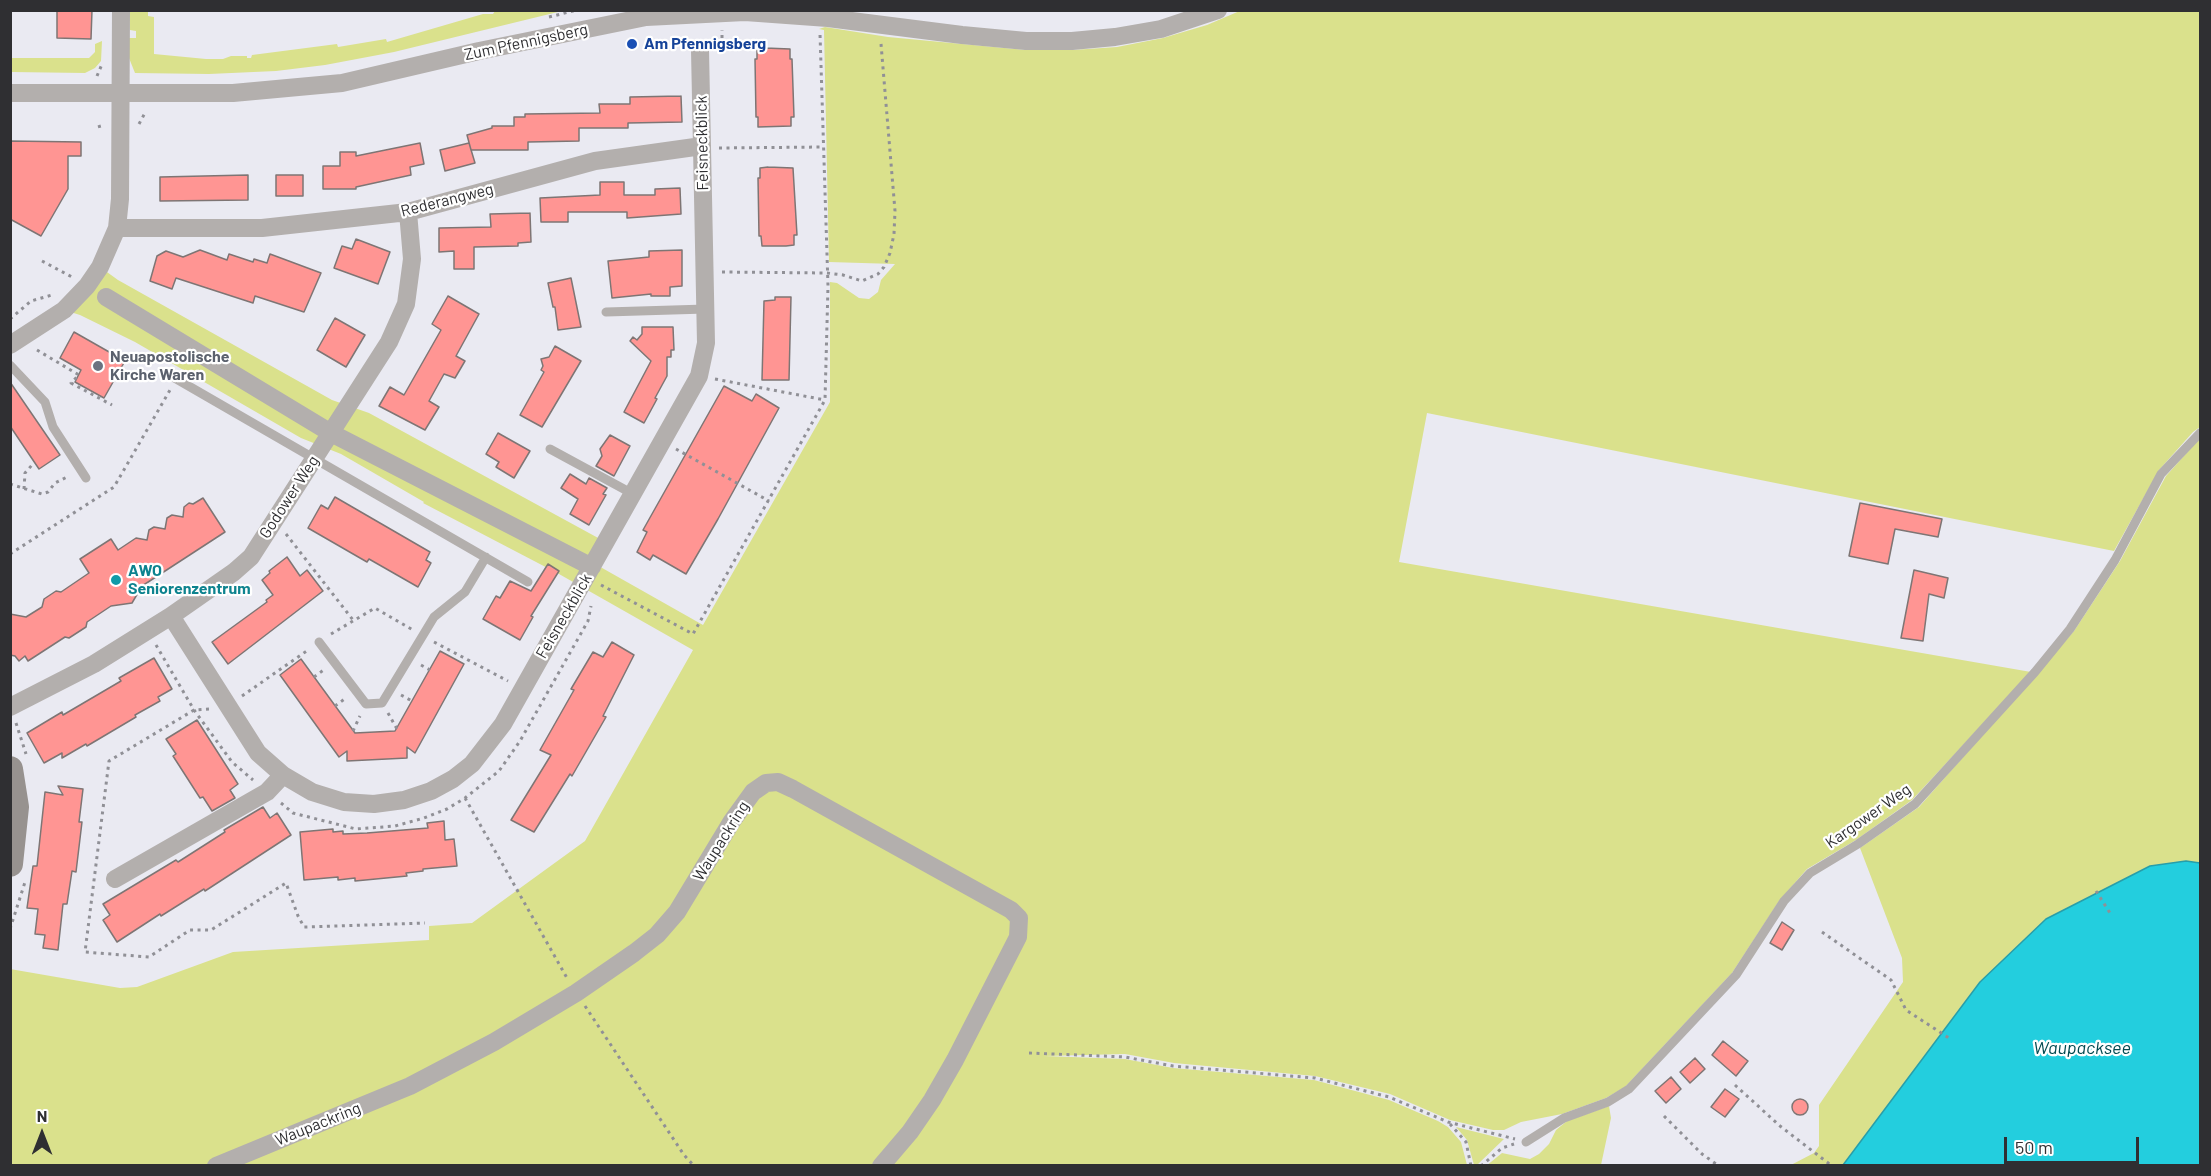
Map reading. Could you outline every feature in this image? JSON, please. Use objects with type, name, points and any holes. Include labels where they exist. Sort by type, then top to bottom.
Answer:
[{"type":"street","points":[[10,345],[64,310],[79,294],[100,267],[117,228],[120,199],[121,10]]},
{"type":"street","name":"Zum Pfennigsberg","points":[[10,93],[120,85],[233,93],[342,83],[479,51],[646,17],[745,12],[828,18],[963,36],[1026,41],[1072,41],[1116,37],[1161,29],[1218,10]]},
{"type":"street","name":"Feisneckblick","points":[[171,616],[258,753],[283,775],[312,792],[344,802],[384,803],[404,800],[431,791],[453,779],[472,764],[503,724],[699,376],[706,343],[700,50]]},
{"type":"street","name":"Rederangweg","points":[[117,228],[262,228],[408,212],[595,161],[702,147]]},
{"type":"street","name":"Godower Weg","points":[[10,707],[94,664],[171,616],[234,572],[251,556],[389,342],[406,303],[412,259],[408,212]]},
{"type":"street","points":[[106,297],[331,433],[592,567]]},
{"type":"street","points":[[10,769],[16,807],[10,864]]},
{"type":"street","points":[[115,879],[267,792],[283,775]]},
{"type":"street","name":"Waupackring","points":[[216,1166],[410,1086],[494,1042],[576,993],[657,935],[677,912],[743,804],[753,792],[766,783],[778,782],[1011,910],[1019,918],[1018,937],[932,1100],[910,1132],[881,1166]]},
{"type":"lane","points":[[606,312],[706,309]]},
{"type":"lane","points":[[10,365],[45,402],[53,427],[85,475]]},
{"type":"lane","points":[[175,378],[528,582]]},
{"type":"lane","name":"Kargower Weg","points":[[1526,1142],[1564,1118],[1608,1102],[1629,1089],[1736,975],[1784,902],[1810,873],[1858,844],[1915,804],[2035,672],[2070,629],[2115,560],[2161,474],[2200,433]]},
{"type":"lane","points":[[550,448],[633,494]]},
{"type":"lane","points":[[319,642],[366,704],[382,703],[434,617],[465,592],[486,557]]},
{"type":"path","points":[[542,18],[577,10]]},
{"type":"path","points":[[592,567],[609,577],[601,585],[693,634],[825,400],[827,273],[820,32]]},
{"type":"path","points":[[705,272],[827,273],[862,281],[878,274],[884,267],[894,234],[895,211],[880,44]]},
{"type":"path","points":[[97,76],[120,85]]},
{"type":"path","points":[[99,125],[102,133]]},
{"type":"path","points":[[702,147],[822,147]]},
{"type":"path","points":[[42,261],[74,277]]},
{"type":"path","points":[[67,283],[78,272]]},
{"type":"path","points":[[10,319],[31,301],[54,294]]},
{"type":"path","points":[[32,346],[79,375],[71,383],[112,405]]},
{"type":"path","points":[[699,376],[825,400]]},
{"type":"path","points":[[10,554],[114,487],[175,378]]},
{"type":"path","points":[[662,441],[768,501]]},
{"type":"path","points":[[24,489],[25,472],[32,465]]},
{"type":"path","points":[[10,484],[42,494],[48,492],[55,483],[65,477],[85,475]]},
{"type":"path","points":[[275,521],[353,620]]},
{"type":"path","points":[[147,631],[195,710],[232,762],[293,813],[356,828],[395,825],[424,818],[447,809],[499,771],[520,741],[588,621],[592,605]]},
{"type":"path","points":[[425,923],[304,927],[286,883],[211,930],[190,930],[149,957],[85,952],[109,761],[195,710],[227,707],[319,642],[375,608],[523,689]]},
{"type":"path","points":[[382,703],[397,729]]},
{"type":"path","points":[[465,798],[576,993],[688,1164],[694,1166]]},
{"type":"path","points":[[2096,891],[2110,913]]},
{"type":"path","points":[[1822,932],[1891,980],[1906,1010],[1952,1040]]},
{"type":"path","points":[[1029,1053],[1125,1057],[1173,1066],[1315,1078],[1389,1097],[1448,1122],[1526,1142]]},
{"type":"path","points":[[1735,1085],[1780,1126],[1832,1166]]},
{"type":"path","points":[[1664,1116],[1702,1154],[1719,1166]]},
{"type":"path","points":[[1448,1122],[1466,1142],[1471,1166]]},
{"type":"path","points":[[1481,1166],[1502,1148],[1526,1142]]},
{"type":"green space","points":[[1242,10],[2200,11],[2200,427],[2159,470],[2114,551],[1427,413],[1399,562],[2031,672],[1912,800],[1856,840],[1807,869],[1779,901],[1732,973],[1625,1087],[1606,1098],[1562,1114],[1521,1122],[1504,1130],[1493,1130],[1450,1120],[1390,1094],[1315,1076],[1174,1063],[1125,1054],[1044,1056],[1125,1059],[1173,1068],[1314,1080],[1389,1100],[1438,1121],[1448,1127],[1461,1142],[1467,1165],[11,1165],[10,969],[120,988],[137,987],[233,952],[429,940],[429,926],[472,923],[585,841],[693,650],[559,574],[423,503],[341,454],[301,438],[135,342],[80,315],[64,310],[100,267],[118,280],[332,400],[369,413],[600,539],[588,560],[703,625],[830,402],[830,282],[837,283],[859,298],[869,299],[878,292],[881,280],[895,264],[829,262],[824,30],[819,29],[825,27],[888,37],[1026,50],[1073,50],[1117,47],[1163,38],[1207,25]]},
{"type":"green space","points":[[129,11],[148,11],[148,16],[154,17],[154,54],[223,59],[231,56],[251,58],[252,55],[337,44],[338,47],[386,39],[387,42],[483,14],[493,14],[495,11],[562,11],[394,52],[325,65],[276,71],[209,74],[135,73],[129,58],[129,38],[136,38],[136,31],[130,30]]},
{"type":"green space","points":[[102,41],[101,61],[95,68],[85,73],[11,72],[11,58],[89,58],[95,52],[95,44]]},
{"type":"green space","points":[[2200,438],[2200,863],[2186,861],[1980,982],[1843,1165],[1789,1166],[1814,1153],[1819,1146],[1819,1105],[1903,982],[1902,958],[1860,848],[1919,807],[2074,631],[2120,561],[2166,476]]},
{"type":"green space","points":[[1609,1106],[1611,1118],[1601,1165],[1486,1166],[1502,1153],[1530,1159],[1549,1144],[1556,1130],[1567,1121]]},
{"type":"green space","points":[[1456,1127],[1504,1139],[1477,1165],[1474,1165],[1467,1140]]},
{"type":"water","name":"Waupacksee","points":[[2186,861],[2200,863],[2200,1165],[1843,1165],[1980,982],[2046,919],[2150,866]]},
{"type":"building","points":[[57,10],[92,10],[91,39],[57,38]]},
{"type":"building","points":[[790,49],[794,117],[791,117],[791,126],[758,127],[755,59],[757,59],[757,50]]},
{"type":"building","points":[[681,96],[682,122],[628,123],[628,128],[579,128],[579,141],[528,142],[528,150],[471,150],[467,135],[492,128],[492,126],[514,126],[514,117],[525,117],[525,114],[600,113],[599,104],[630,104],[630,97]]},
{"type":"building","points":[[10,141],[81,142],[81,156],[68,156],[68,189],[41,236],[10,219]]},
{"type":"building","points":[[420,143],[424,164],[410,167],[411,175],[356,187],[356,189],[323,189],[323,166],[340,166],[340,152],[356,152],[356,156]]},
{"type":"building","points":[[469,143],[475,163],[445,171],[440,150]]},
{"type":"building","points":[[760,168],[793,168],[797,235],[794,235],[794,245],[762,246],[761,236],[759,236],[758,178],[760,178]]},
{"type":"building","points":[[248,175],[248,200],[160,201],[160,177]]},
{"type":"building","points":[[276,175],[303,175],[303,196],[276,196]]},
{"type":"building","points":[[600,182],[624,182],[624,195],[655,195],[655,189],[680,188],[681,214],[627,218],[627,212],[568,212],[568,222],[541,222],[540,198],[600,195]]},
{"type":"building","points":[[530,213],[531,242],[518,243],[518,246],[474,247],[474,269],[454,269],[454,251],[439,252],[439,228],[491,227],[490,214]]},
{"type":"building","points":[[356,239],[390,252],[378,284],[334,268],[342,246],[352,249]]},
{"type":"building","points":[[200,250],[227,260],[229,254],[253,262],[254,259],[267,263],[270,254],[321,273],[304,312],[255,296],[253,303],[176,278],[172,289],[150,281],[157,256],[166,251],[183,257]]},
{"type":"building","points":[[682,250],[682,286],[670,287],[670,296],[651,296],[651,294],[612,298],[608,261],[649,257],[649,251]]},
{"type":"building","points":[[571,278],[581,327],[558,330],[555,307],[553,307],[548,283]]},
{"type":"building","points":[[448,296],[479,314],[456,356],[465,361],[455,378],[444,374],[429,401],[439,407],[425,430],[379,406],[390,387],[404,395],[441,330],[432,324]]},
{"type":"building","points":[[775,297],[791,297],[789,380],[762,380],[764,301],[775,300]]},
{"type":"building","points":[[335,318],[365,335],[346,367],[317,350]]},
{"type":"building","points":[[642,327],[673,327],[674,350],[671,350],[671,357],[667,357],[667,376],[644,423],[624,412],[651,361],[630,341],[633,337],[637,340],[642,334]]},
{"type":"building","name":"Neuapostolische Kirche Waren","points":[[74,332],[125,361],[104,398],[75,382],[81,370],[60,358]]},
{"type":"building","points":[[555,346],[581,361],[542,427],[520,415],[544,372],[541,370],[543,366],[541,359],[549,357]]},
{"type":"building","points":[[10,382],[60,455],[39,469],[10,426]]},
{"type":"building","points":[[724,386],[752,401],[756,394],[779,408],[686,574],[653,555],[650,560],[637,552],[647,532],[643,530]]},
{"type":"building","points":[[498,433],[530,451],[514,478],[496,467],[499,462],[486,454]]},
{"type":"building","points":[[610,435],[630,446],[614,476],[596,466],[602,456],[600,449]]},
{"type":"building","points":[[570,474],[586,484],[589,478],[607,488],[603,494],[606,495],[589,525],[570,514],[578,499],[561,488]]},
{"type":"building","points":[[335,497],[430,552],[426,560],[431,563],[418,587],[369,559],[367,562],[308,528],[321,505],[328,509]]},
{"type":"building","name":"AWO Seniorenzentrum","points":[[203,498],[225,532],[142,586],[132,603],[111,606],[87,622],[86,627],[69,638],[65,637],[28,661],[25,656],[19,661],[15,656],[10,655],[10,614],[26,617],[42,607],[44,599],[56,591],[61,592],[89,573],[80,559],[111,539],[118,550],[136,538],[147,540],[149,530],[154,527],[165,529],[167,518],[172,515],[183,517],[184,507]]},
{"type":"building","points":[[1860,503],[1942,519],[1938,537],[1895,529],[1888,564],[1849,556]]},
{"type":"building","points":[[287,557],[300,576],[307,570],[323,591],[228,664],[212,642],[267,602],[266,600],[273,595],[262,580],[270,573],[269,571]]},
{"type":"building","points":[[548,564],[559,571],[531,616],[533,617],[520,640],[483,619],[496,596],[500,598],[510,581],[531,591]]},
{"type":"building","points":[[1914,570],[1948,578],[1944,598],[1929,594],[1923,641],[1901,638]]},
{"type":"building","points":[[612,642],[634,655],[603,716],[606,717],[572,776],[570,774],[534,832],[511,820],[551,755],[540,750],[574,690],[571,689],[593,652],[603,657]]},
{"type":"building","points":[[440,651],[464,664],[415,753],[407,747],[407,758],[347,761],[347,751],[339,757],[280,675],[301,659],[355,733],[395,731]]},
{"type":"building","points":[[154,658],[172,689],[158,697],[160,701],[87,746],[86,744],[62,758],[62,753],[44,763],[27,733],[121,681],[119,678]]},
{"type":"building","points":[[197,720],[238,784],[230,790],[235,798],[212,811],[203,797],[200,798],[173,756],[176,754],[166,739]]},
{"type":"building","points":[[58,786],[83,789],[76,872],[72,871],[67,904],[63,904],[58,950],[43,948],[45,935],[35,934],[38,909],[27,908],[33,866],[37,866],[45,792],[63,795]]},
{"type":"building","points":[[263,807],[270,818],[277,813],[291,835],[205,891],[204,889],[161,916],[160,914],[117,942],[103,920],[110,915],[103,904],[176,860],[178,862],[225,832],[224,830]]},
{"type":"building","points":[[444,821],[445,840],[454,839],[457,866],[423,869],[423,871],[406,873],[407,876],[355,881],[355,878],[338,880],[338,877],[304,880],[300,832],[333,829],[333,832],[343,831],[343,834],[367,833],[428,828],[427,823]]},
{"type":"building","points":[[1782,922],[1794,930],[1782,950],[1770,943]]},
{"type":"building","points":[[1723,1041],[1748,1061],[1736,1076],[1712,1055]]},
{"type":"building","points":[[1695,1058],[1705,1069],[1690,1083],[1680,1072]]},
{"type":"building","points":[[1671,1077],[1681,1089],[1666,1103],[1655,1091]]},
{"type":"building","points":[[1725,1089],[1739,1099],[1725,1117],[1711,1107]]},
{"type":"building","points":[[1800,1099],[1806,1101],[1808,1107],[1806,1113],[1800,1115],[1794,1113],[1792,1107],[1794,1101]]},
{"type":"place","name":"Am Pfennigsberg","points":[[632,44]]},
{"type":"place","name":"Neuapostolische Kirche Waren","points":[[98,366]]},
{"type":"place","name":"AWO Seniorenzentrum","points":[[116,580]]}]
